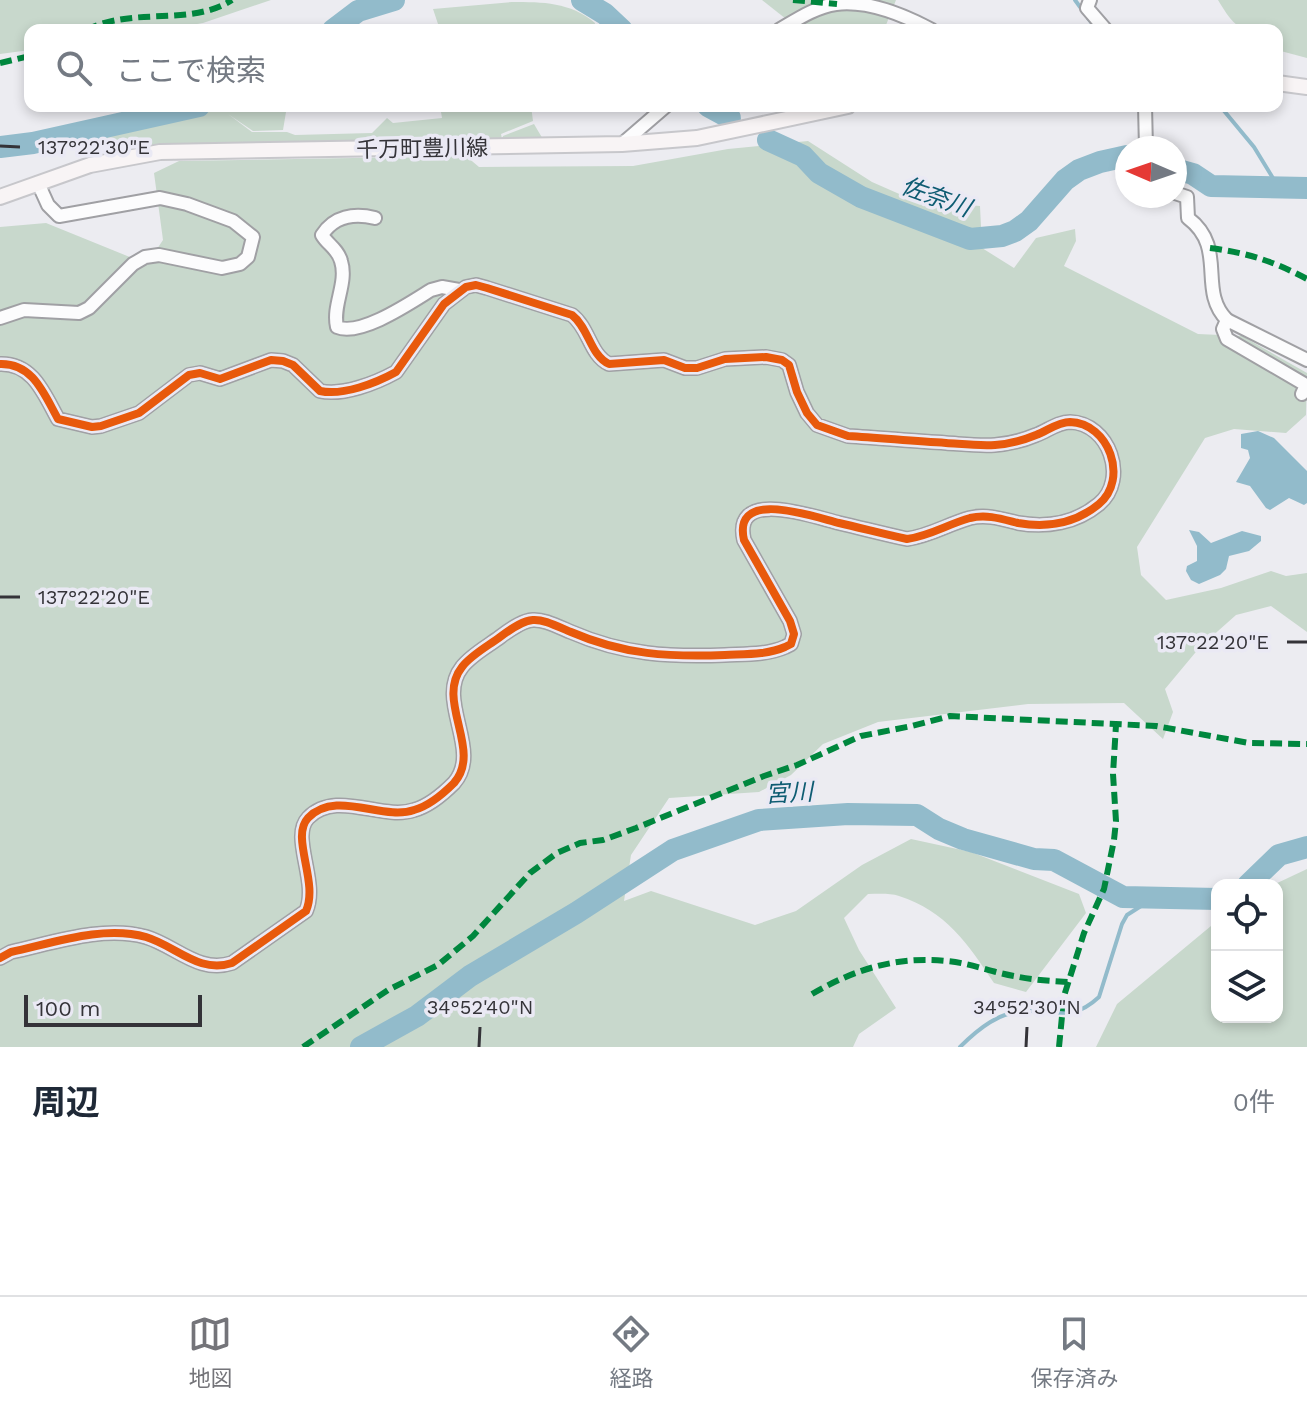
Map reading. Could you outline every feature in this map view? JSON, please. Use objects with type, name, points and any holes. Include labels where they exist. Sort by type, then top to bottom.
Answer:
[{"type":"main road","points":[[1283,84],[1307,87]]},
{"type":"main road","name":"千万町豊川線","points":[[0,197],[90,165],[160,152],[622,144],[697,138],[820,112]]},
{"type":"street","points":[[1090,0],[1087,8],[1101,24]]},
{"type":"street","points":[[789,24],[835,2],[875,7],[919,24]]},
{"type":"street","points":[[622,144],[659,112]]},
{"type":"street","points":[[1145,112],[1146,136]]},
{"type":"street","points":[[0,318],[24,310],[79,313],[89,308],[133,264],[145,257],[159,255],[222,268],[233,267],[248,257],[252,244],[253,237],[233,221],[160,198],[59,216],[48,205],[38,183]]},
{"type":"street","points":[[1187,197],[1188,218],[1200,227],[1210,248],[1213,294],[1221,313],[1227,320],[1307,360]]},
{"type":"street","points":[[0,958],[11,952],[97,934],[118,933],[164,943],[193,961],[207,965],[219,967],[232,963],[306,911],[311,900],[311,889],[302,827],[309,817],[337,805],[411,812],[429,804],[455,781],[462,771],[464,750],[454,701],[456,677],[469,660],[524,620],[545,621],[622,650],[673,657],[745,654],[791,644],[794,634],[790,621],[744,540],[743,520],[750,514],[779,508],[907,539],[924,537],[970,518],[986,516],[1035,525],[1070,521],[1101,503],[1111,489],[1114,462],[1109,448],[1085,426],[1070,422],[1033,437],[997,445],[848,436],[817,425],[797,392],[789,365],[782,360],[766,357],[725,359],[697,368],[685,368],[664,360],[609,364],[601,361],[582,323],[572,315],[476,285],[459,290],[442,287],[431,290],[362,327],[337,327],[342,287],[341,262],[322,235],[332,223],[354,214],[375,218]]},
{"type":"street","points":[[0,364],[26,369],[58,419],[92,427],[139,413],[189,375],[200,373],[220,379],[271,360],[293,365],[320,391],[341,392],[396,372],[444,304],[459,290]]},
{"type":"street","points":[[1227,320],[1223,329],[1227,339],[1306,385],[1302,394]]},
{"type":"green space","points":[[0,0],[271,0],[197,24],[24,24],[24,51],[0,54]]},
{"type":"green space","points":[[762,0],[896,0],[886,24],[792,24]]},
{"type":"green space","points":[[1218,0],[1307,0],[1307,58],[1283,52],[1283,24],[1236,24]]},
{"type":"green space","points":[[512,2],[545,3],[576,11],[595,23],[438,24],[433,9]]},
{"type":"green space","points":[[205,112],[286,112],[283,130],[253,131],[228,114],[252,132],[287,132],[295,135],[372,133],[387,118],[393,123],[442,118],[441,112],[532,112],[533,121],[501,134],[502,139],[534,124],[544,141],[170,144],[119,150],[106,145],[104,132]]},
{"type":"green space","points":[[808,141],[872,182],[913,200],[980,206],[982,248],[1014,268],[1036,238],[1075,229],[1076,241],[1064,266],[1198,334],[1242,336],[1307,373],[1306,415],[1286,433],[1234,429],[1205,438],[1137,547],[1141,575],[1166,600],[1221,588],[1271,571],[1286,576],[1307,573],[1307,632],[1271,606],[1236,615],[1200,647],[1165,689],[1173,712],[1163,739],[1124,703],[1028,704],[878,722],[823,744],[791,775],[759,792],[669,798],[631,855],[624,901],[651,891],[755,925],[796,911],[862,865],[911,839],[971,852],[1079,894],[1086,913],[1026,992],[994,983],[965,942],[930,910],[895,895],[868,894],[844,918],[859,950],[896,1008],[859,1034],[853,1047],[0,1047],[0,227],[46,223],[147,264],[163,240],[154,173],[179,161],[466,156],[479,167],[633,166],[728,149]]},
{"type":"green space","points":[[1307,869],[1307,1047],[1096,1047],[1117,1004],[1211,926],[1211,1023],[1283,1023],[1283,880]]},
{"type":"water","points":[[1258,431],[1274,438],[1307,471],[1307,503],[1304,505],[1289,498],[1270,510],[1250,486],[1236,482],[1250,458],[1248,450],[1241,448],[1241,434]]},
{"type":"water","points":[[1189,530],[1199,532],[1211,543],[1242,531],[1261,536],[1261,541],[1249,551],[1229,556],[1226,569],[1220,575],[1199,584],[1191,580],[1186,571],[1187,566],[1197,561],[1197,546]]},
{"type":"waterway","name":"佐奈川","points":[[341,24],[358,11],[394,0]]},
{"type":"waterway","name":"佐奈川","points":[[582,0],[616,24]]},
{"type":"waterway","points":[[1075,0],[1083,11]]},
{"type":"waterway","points":[[1088,18],[1092,24]]},
{"type":"waterway","name":"佐奈川","points":[[0,147],[33,143],[172,112]]},
{"type":"waterway","name":"佐奈川","points":[[719,112],[730,118]]},
{"type":"waterway","points":[[1225,112],[1254,147],[1279,188]]},
{"type":"waterway","name":"佐奈川","points":[[768,140],[803,156],[819,173],[861,197],[970,239],[1002,236],[1015,231],[1029,221],[1065,180],[1079,170],[1115,159]]},
{"type":"waterway","name":"佐奈川","points":[[1187,172],[1211,186],[1307,188]]},
{"type":"waterway","name":"宮川","points":[[361,1047],[417,1016],[470,976],[673,850],[759,820],[848,814],[917,815],[963,839],[1034,859],[1054,860],[1123,897],[1211,899]]},
{"type":"waterway","name":"宮川","points":[[1254,879],[1279,855],[1307,847]]},
{"type":"waterway","points":[[960,1047],[982,1028],[1007,1014],[1026,1011],[1064,1013],[1089,1005],[1099,997],[1127,915],[1152,899]]},
{"type":"marked path","points":[[101,24],[123,19],[198,13],[232,0]]},
{"type":"marked path","points":[[793,0],[837,4]]},
{"type":"marked path","points":[[0,63],[24,57]]},
{"type":"marked path","points":[[1210,248],[1260,259],[1307,279]]},
{"type":"marked path","points":[[303,1047],[388,990],[438,965],[473,936],[530,873],[557,853],[580,843],[603,840],[636,828],[797,765],[861,736],[950,716],[1156,726],[1249,743],[1307,744]]},
{"type":"marked path","points":[[1059,1047],[1064,996],[1084,933],[1104,889],[1114,840],[1116,725]]},
{"type":"marked path","points":[[812,994],[877,966],[929,960],[956,962],[1021,977],[1069,982]]},
{"type":"cycle path","points":[[0,364],[11,365],[29,374],[58,419],[92,427],[139,413],[189,375],[200,373],[220,379],[271,360],[293,365],[320,391],[349,390],[396,372],[444,304],[466,287],[476,285],[572,315],[598,354],[609,364],[664,360],[685,368],[697,368],[725,359],[766,357],[782,360],[789,365],[797,392],[817,425],[848,436],[995,445],[1026,439],[1070,422],[1084,425],[1095,432],[1104,442],[1113,467],[1113,481],[1099,504],[1081,516],[1050,524],[976,517],[907,539],[778,509],[750,514],[744,524],[744,540],[790,621],[794,634],[791,644],[756,654],[666,655],[610,646],[550,623],[527,621],[470,659],[455,680],[453,695],[464,756],[462,770],[454,783],[436,799],[414,810],[388,812],[332,806],[308,818],[302,836],[309,887],[306,911],[232,963],[209,965],[146,937],[113,933],[61,940],[11,952],[0,958]]}]
